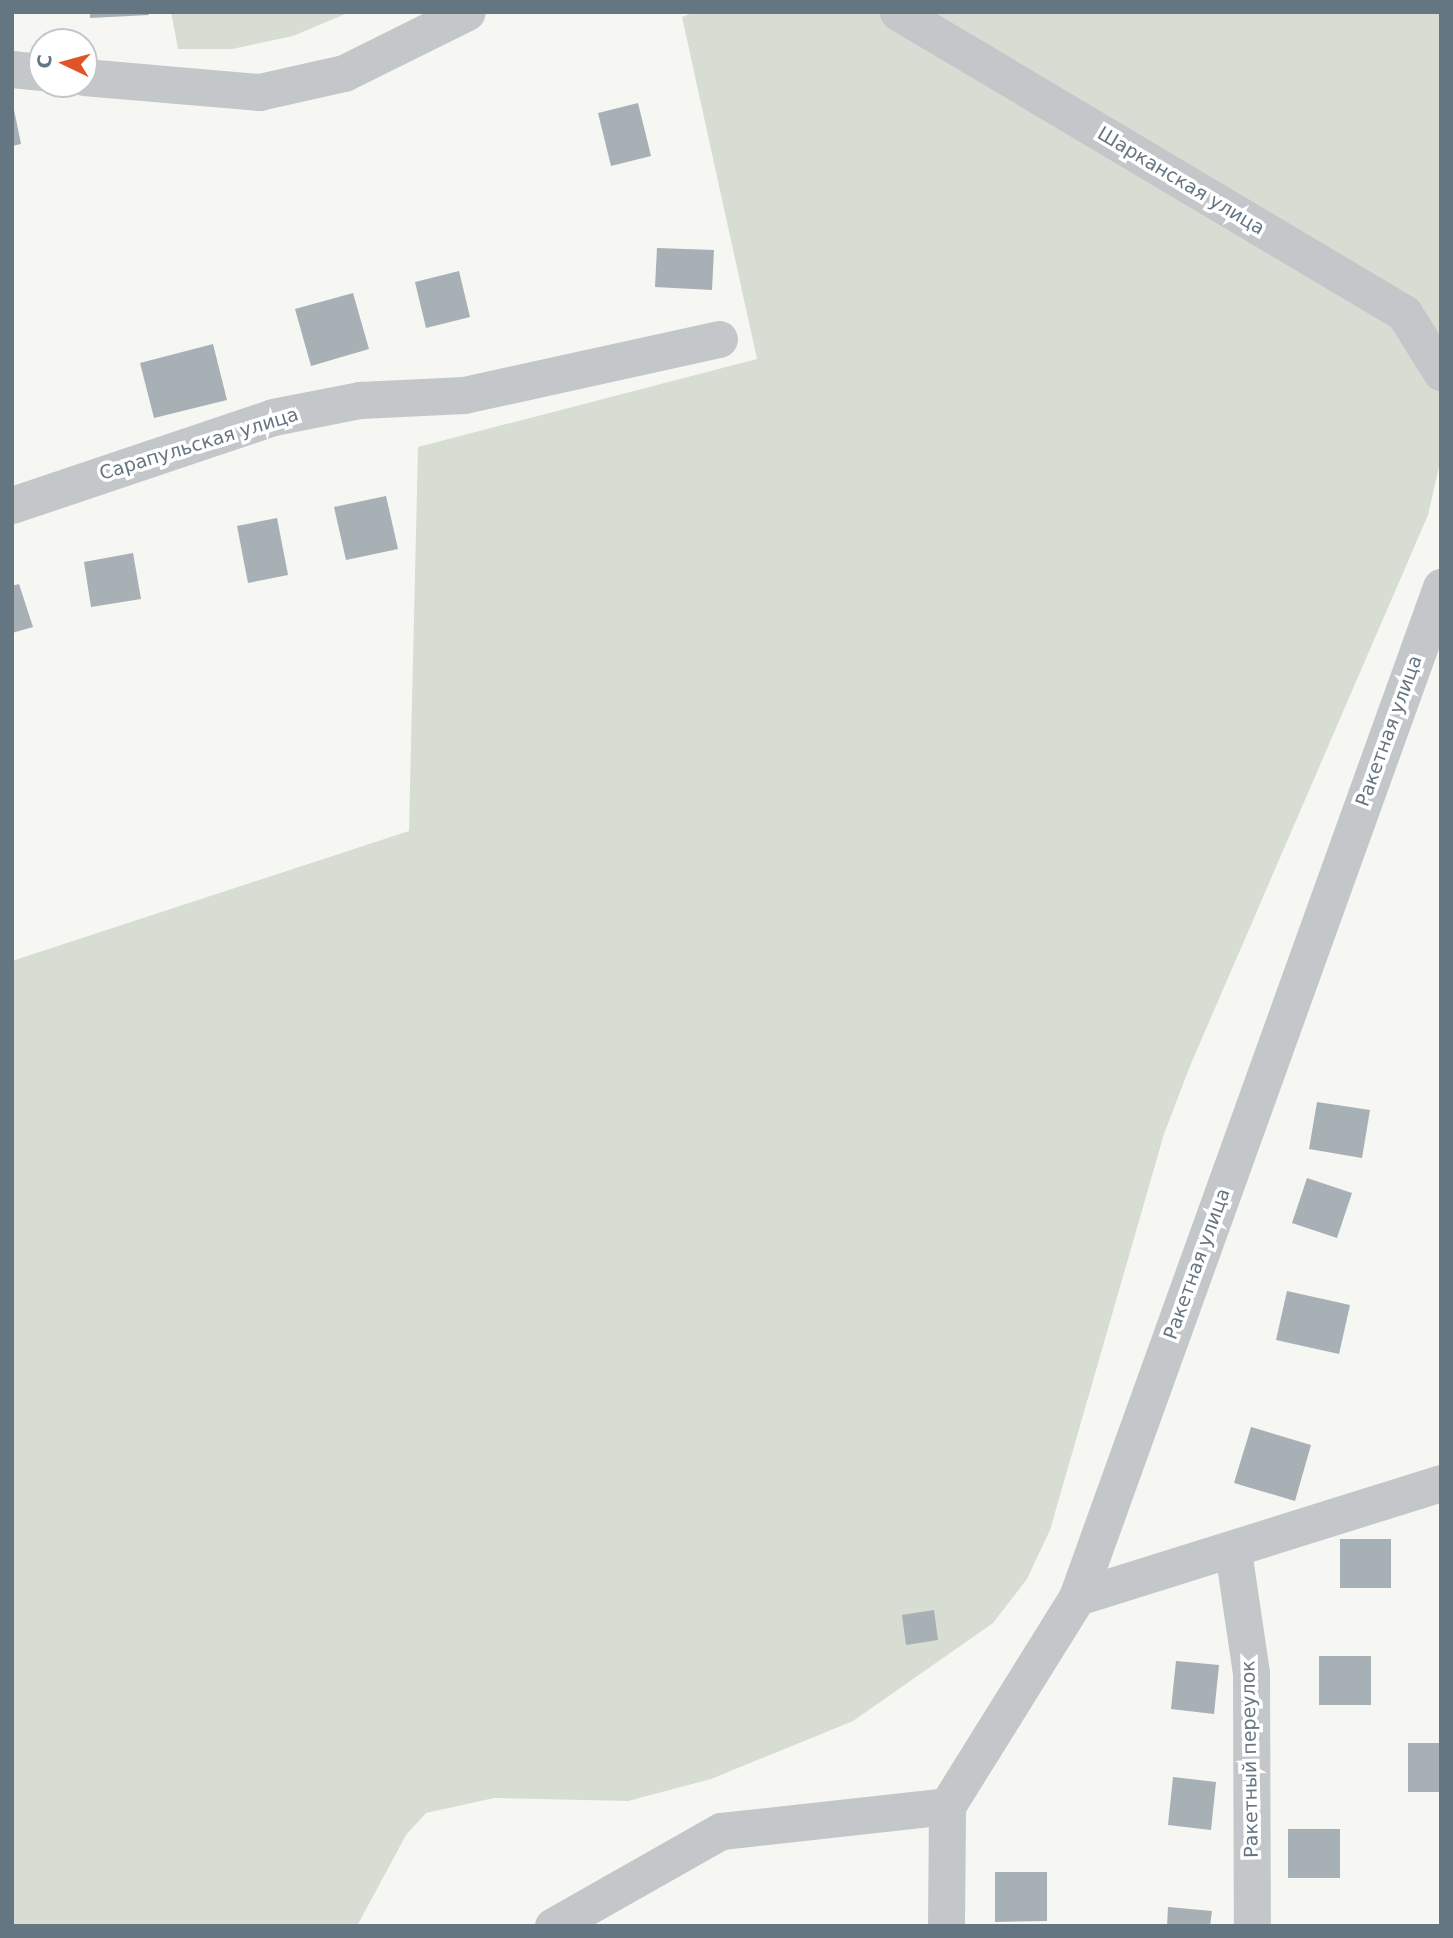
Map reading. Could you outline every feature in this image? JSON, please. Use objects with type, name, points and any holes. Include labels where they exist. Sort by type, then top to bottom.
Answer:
[{"type":"street","points":[[98,78],[259,92],[344,73],[467,12]]},
{"type":"street","name":"Шарканская улица","points":[[898,12],[1404,313],[1441,372]]},
{"type":"street","points":[[1404,313],[1441,313]]},
{"type":"street","name":"Сарапульская улица","points":[[12,505],[273,417],[360,400],[464,395],[719,339]]},
{"type":"street","name":"Ракетная улица","points":[[947,1806],[1077,1597],[1441,587]]},
{"type":"street","points":[[1077,1597],[1233,1551],[1441,1483]]},
{"type":"street","name":"Ракетный переулок","points":[[1233,1551],[1251,1673],[1252,1926]]},
{"type":"street","points":[[570,1922],[721,1832],[947,1806],[946,1926]]},
{"type":"shaded area","points":[[171,12],[350,12],[293,36],[232,49],[178,49]]},
{"type":"shaded area","points":[[695,12],[1441,12],[1441,458],[1428,515],[1190,1066],[1164,1134],[1050,1530],[1027,1579],[993,1623],[853,1721],[711,1779],[628,1801],[494,1798],[426,1813],[406,1835],[357,1926],[12,1926],[12,961],[409,831],[418,447],[757,359],[682,17]]},
{"type":"building","points":[[90,12],[148,12],[149,15],[90,18]]},
{"type":"building","points":[[12,100],[21,144],[12,146]]},
{"type":"building","points":[[638,103],[651,156],[611,166],[598,113]]},
{"type":"building","points":[[657,248],[714,250],[712,290],[655,287]]},
{"type":"building","points":[[459,271],[470,317],[426,328],[415,282]]},
{"type":"building","points":[[353,293],[369,349],[311,366],[295,309]]},
{"type":"building","points":[[213,344],[227,400],[154,418],[140,363]]},
{"type":"building","points":[[386,496],[398,549],[346,560],[334,507]]},
{"type":"building","points":[[277,518],[288,575],[248,583],[237,526]]},
{"type":"building","points":[[133,553],[141,599],[91,607],[84,562]]},
{"type":"building","points":[[19,584],[33,627],[12,633],[12,586]]},
{"type":"building","points":[[1317,1102],[1370,1110],[1362,1158],[1309,1149]]},
{"type":"building","points":[[1307,1178],[1352,1193],[1337,1238],[1292,1223]]},
{"type":"building","points":[[1287,1291],[1350,1305],[1339,1354],[1276,1340]]},
{"type":"building","points":[[1251,1427],[1311,1445],[1295,1501],[1234,1483]]},
{"type":"building","points":[[1340,1539],[1391,1539],[1391,1588],[1340,1588]]},
{"type":"building","points":[[934,1610],[938,1640],[906,1645],[902,1615]]},
{"type":"building","points":[[1319,1656],[1371,1656],[1371,1705],[1319,1705]]},
{"type":"building","points":[[1176,1661],[1219,1665],[1214,1714],[1171,1709]]},
{"type":"building","points":[[1408,1743],[1441,1743],[1441,1792],[1408,1792]]},
{"type":"building","points":[[1173,1777],[1216,1782],[1211,1830],[1168,1825]]},
{"type":"building","points":[[1288,1829],[1340,1829],[1340,1878],[1288,1878]]},
{"type":"building","points":[[995,1872],[1047,1872],[1047,1921],[995,1922]]},
{"type":"building","points":[[1168,1907],[1212,1911],[1210,1926],[1167,1926]]}]
